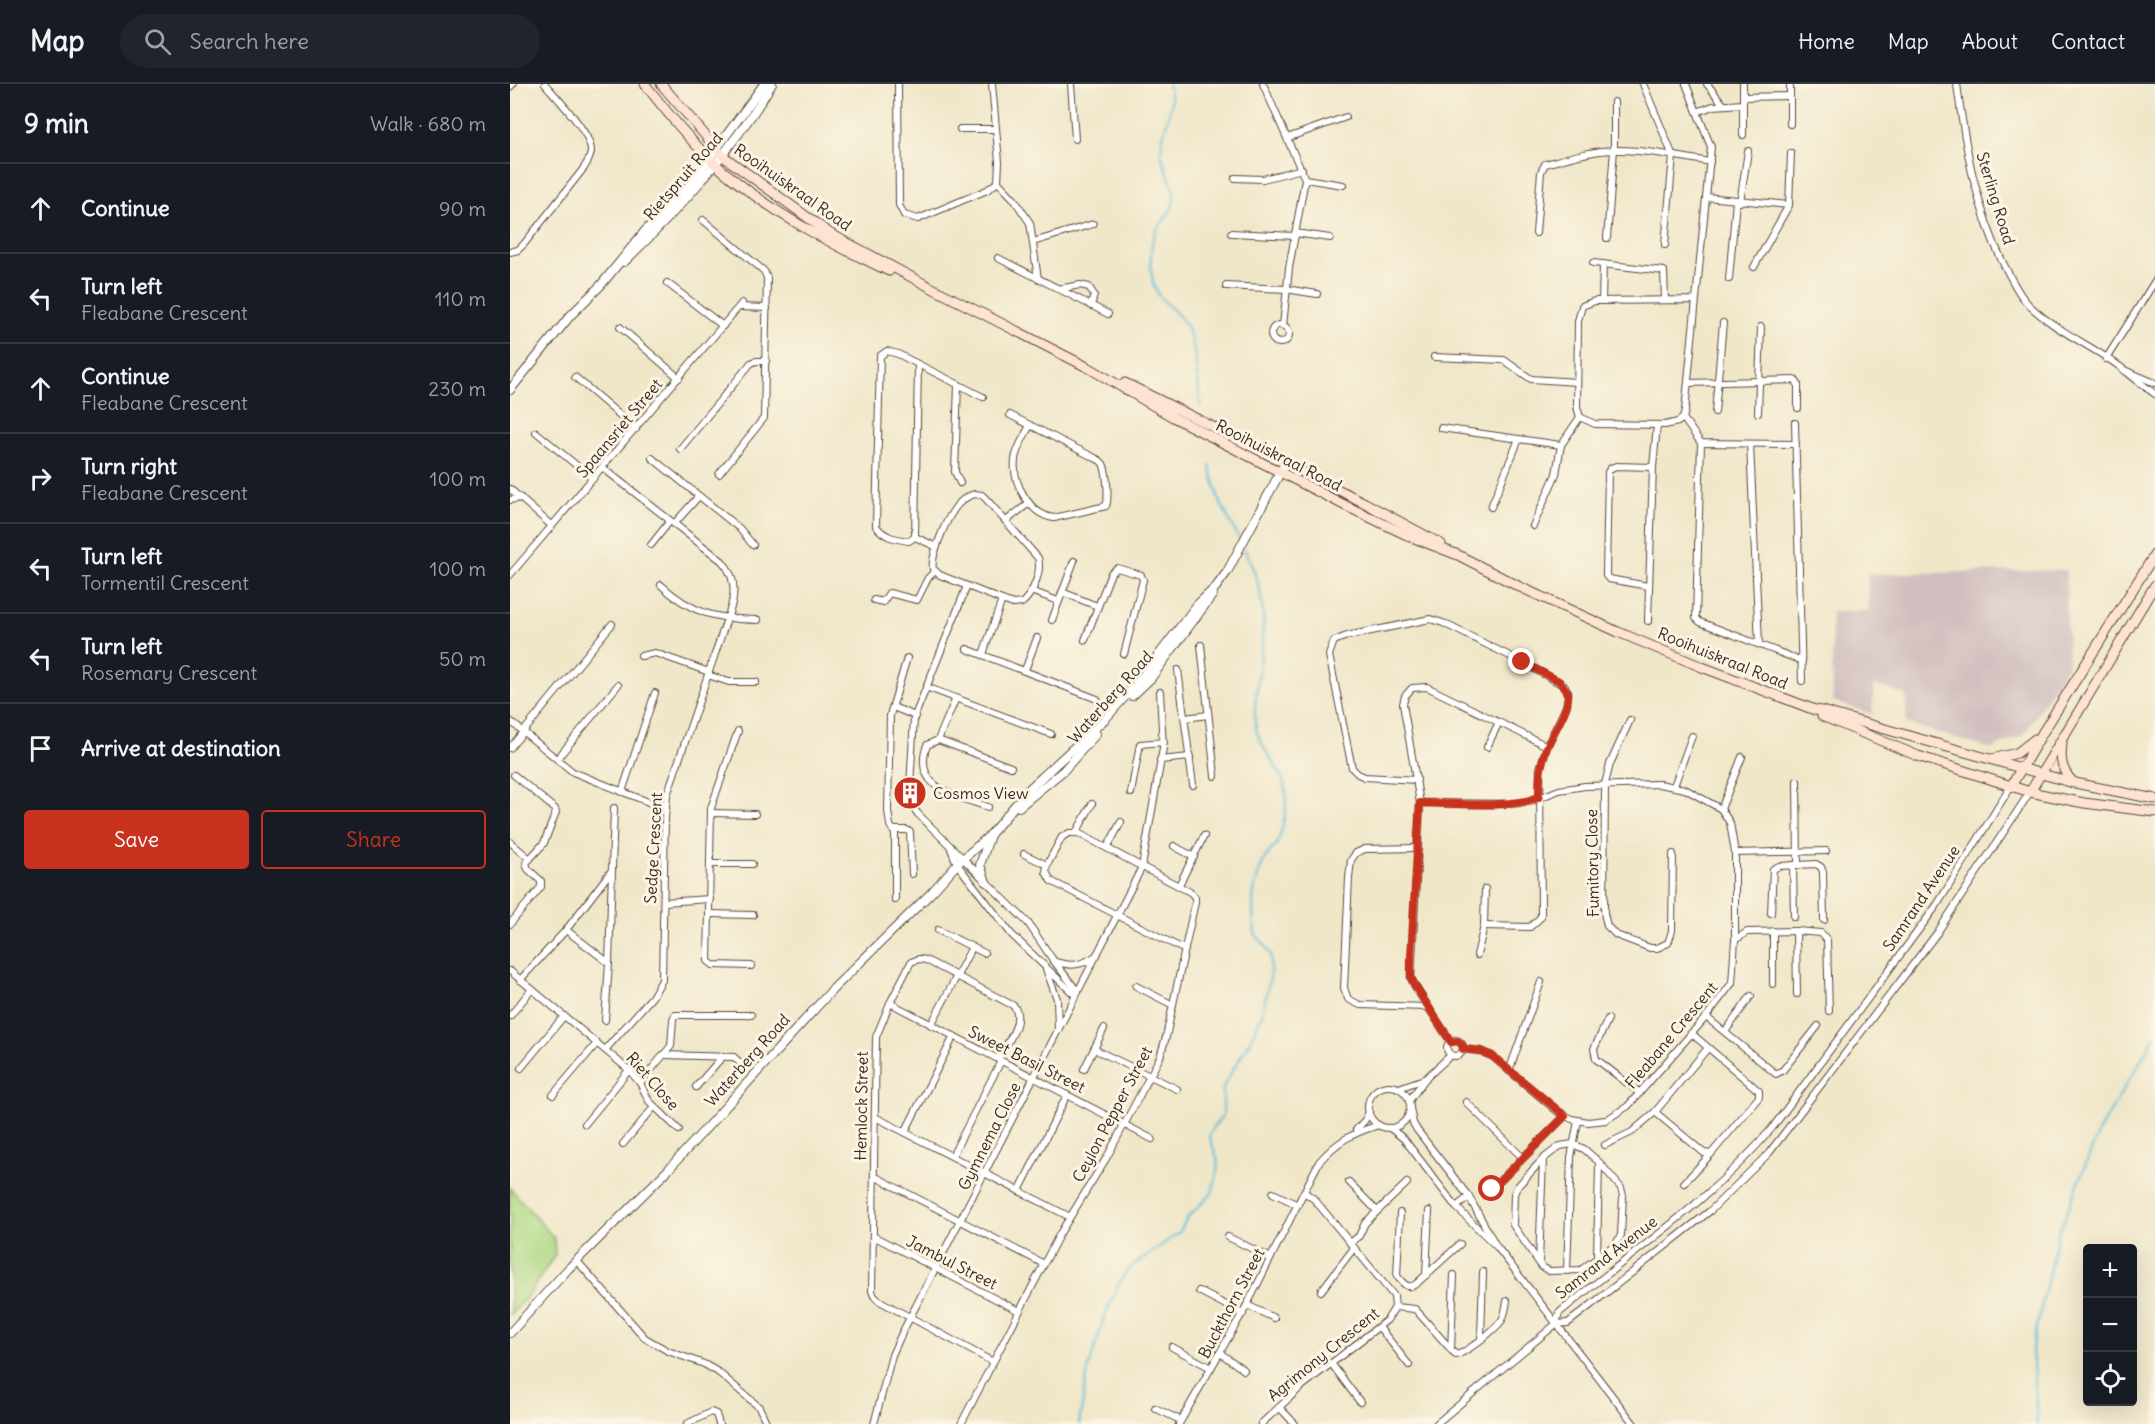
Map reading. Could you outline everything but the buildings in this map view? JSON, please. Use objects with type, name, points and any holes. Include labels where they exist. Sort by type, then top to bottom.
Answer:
[{"type":"main road","name":"Rooihuiskraal Road","points":[[645,84],[664,108],[716,157],[829,233],[1091,369],[1173,417],[1280,473],[1409,536],[1458,555]]},
{"type":"main road","name":"Rooihuiskraal Road","points":[[661,84],[716,157]]},
{"type":"main road","name":"Rooihuiskraal Road","points":[[1091,369],[1118,379],[1286,462],[1520,587],[1629,637],[1702,667],[1815,710],[2040,774],[2155,799]]},
{"type":"main road","name":"Samrand Avenue","points":[[2012,786],[2043,732],[2155,554]]},
{"type":"main road","name":"Samrand Avenue","points":[[2030,792],[2155,585]]},
{"type":"main road","name":"Rooihuiskraal Road","points":[[1815,710],[1820,715],[1894,747],[2030,792],[2084,803],[2155,812]]},
{"type":"main road","points":[[1989,759],[2017,753],[2043,732]]},
{"type":"main road","points":[[2062,738],[2062,765],[2075,783]]},
{"type":"street","points":[[510,252],[518,250],[524,244],[584,168],[590,154],[590,145],[585,134],[545,84]]},
{"type":"street","name":"Rietspruit Road","points":[[716,157],[764,84]]},
{"type":"street","name":"Rietspruit Road","points":[[510,390],[570,316],[640,247],[716,157],[772,84]]},
{"type":"street","points":[[898,84],[899,205],[904,215],[920,219],[987,190],[998,182]]},
{"type":"street","points":[[992,84],[998,182],[1027,218],[1038,279]]},
{"type":"street","points":[[1071,84],[1075,139]]},
{"type":"street","points":[[1263,84],[1305,179],[1286,289],[1283,326]]},
{"type":"street","points":[[1643,84],[1673,156],[1665,244]]},
{"type":"street","points":[[1686,84],[1711,147],[1683,418],[1701,443],[1696,618],[1700,622],[1802,660]]},
{"type":"street","points":[[1707,84],[1723,104]]},
{"type":"street","points":[[1743,84],[1743,135]]},
{"type":"street","points":[[1790,84],[1790,124]]},
{"type":"street","name":"Sterling Road","points":[[1957,84],[1962,128],[1975,186],[1991,236],[2020,294],[2033,309],[2124,370],[2155,394]]},
{"type":"street","points":[[1696,112],[1723,104],[1790,96]]},
{"type":"street","points":[[1607,238],[1614,150],[1614,102]]},
{"type":"street","points":[[1287,138],[1346,117]]},
{"type":"street","points":[[960,129],[996,129]]},
{"type":"street","points":[[1536,234],[1542,167],[1545,164],[1579,155],[1614,150],[1710,162]]},
{"type":"street","points":[[1729,279],[1738,201],[1748,151]]},
{"type":"street","points":[[1754,267],[1789,205],[1791,153]]},
{"type":"street","points":[[1235,178],[1263,179],[1302,169]]},
{"type":"street","points":[[1305,179],[1343,185]]},
{"type":"street","points":[[1706,197],[1789,205]]},
{"type":"street","points":[[703,220],[767,274],[763,420],[719,474]]},
{"type":"street","points":[[1033,242],[1093,224]]},
{"type":"street","points":[[1231,233],[1295,234],[1330,238]]},
{"type":"street","points":[[998,258],[1108,314]]},
{"type":"street","points":[[1593,263],[1664,271],[1665,300]]},
{"type":"street","points":[[1602,301],[1603,264]]},
{"type":"street","points":[[2106,358],[2155,281]]},
{"type":"street","points":[[667,283],[723,326]]},
{"type":"street","points":[[1058,289],[1088,286],[1094,293],[1091,306]]},
{"type":"street","points":[[1226,286],[1286,289],[1317,294]]},
{"type":"street","points":[[1683,418],[1673,424],[1595,424],[1580,417],[1577,407],[1578,316],[1586,304],[1602,301],[1695,300]]},
{"type":"street","name":"Spaansriet Street","points":[[512,570],[603,468],[741,305],[767,308]]},
{"type":"street","points":[[1716,412],[1723,323]]},
{"type":"street","points":[[620,327],[679,378]]},
{"type":"street","points":[[1758,413],[1761,327]]},
{"type":"street","points":[[915,537],[909,541],[890,537],[879,530],[876,523],[879,362],[882,354],[889,351],[983,397]]},
{"type":"street","points":[[1434,357],[1504,360],[1531,380],[1577,382]]},
{"type":"street","points":[[680,449],[751,363],[766,361]]},
{"type":"street","points":[[915,537],[918,365]]},
{"type":"street","name":"Sterling Road","points":[[2124,370],[2155,383]]},
{"type":"street","points":[[575,377],[636,429]]},
{"type":"street","points":[[1688,383],[1796,381],[1798,408]]},
{"type":"street","points":[[958,384],[955,472],[960,483]]},
{"type":"street","points":[[1010,415],[1030,425],[1101,461],[1104,466],[1108,502],[1102,508],[1054,518],[1029,503],[1017,480],[1014,462],[1030,425]]},
{"type":"street","points":[[1533,526],[1556,474],[1560,446],[1580,417]]},
{"type":"street","points":[[1796,423],[1802,681]]},
{"type":"street","points":[[1648,621],[1653,467],[1657,424]]},
{"type":"street","points":[[1441,428],[1560,446]]},
{"type":"street","points":[[536,432],[593,479]]},
{"type":"street","points":[[1491,507],[1519,439]]},
{"type":"street","points":[[1701,443],[1796,444]]},
{"type":"street","points":[[1750,444],[1759,644]]},
{"type":"street","points":[[652,458],[739,528],[753,545]]},
{"type":"street","name":"Waterberg Road","points":[[510,1333],[577,1261],[667,1171],[820,1003],[933,892],[960,861],[990,835],[1028,791],[1106,718],[1138,682],[1201,600],[1216,587],[1237,556],[1286,462]]},
{"type":"street","points":[[1648,586],[1610,579],[1606,576],[1608,472],[1616,466],[1653,467]]},
{"type":"street","name":"Sedge Crescent","points":[[603,468],[722,561],[729,570],[733,582],[733,594],[726,619],[670,784],[666,809],[661,984],[605,1050]]},
{"type":"street","points":[[510,489],[552,526]]},
{"type":"street","points":[[982,495],[1006,521],[1038,558],[1039,567],[1027,599],[1019,604],[1002,600],[935,571],[932,561],[952,511],[969,496],[982,495]]},
{"type":"street","points":[[651,545],[699,496]]},
{"type":"street","points":[[510,500],[521,498]]},
{"type":"street","points":[[1006,521],[1029,503]]},
{"type":"street","points":[[915,537],[937,547]]},
{"type":"street","points":[[1052,620],[1074,561]]},
{"type":"street","points":[[1085,640],[1097,606],[1114,570],[1120,568],[1139,574],[1142,577],[1124,654]]},
{"type":"street","points":[[874,600],[883,602],[889,593],[917,600],[929,576],[935,571]]},
{"type":"street","points":[[661,585],[683,604],[726,619],[758,620]]},
{"type":"street","points":[[910,786],[915,716],[967,586]]},
{"type":"street","points":[[1031,591],[1058,601]]},
{"type":"street","points":[[1062,592],[1097,606]]},
{"type":"street","points":[[983,654],[1002,600]]},
{"type":"street","points":[[1418,780],[1365,777],[1353,768],[1349,759],[1329,654],[1332,644],[1340,638],[1425,619],[1433,620],[1550,676],[1565,686],[1568,692],[1567,705],[1547,746],[1540,769],[1541,918],[1530,927],[1484,926]]},
{"type":"street","points":[[510,748],[612,624]]},
{"type":"street","points":[[1025,670],[1037,638]]},
{"type":"street","points":[[1201,645],[1215,776]]},
{"type":"street","points":[[968,649],[1097,699]]},
{"type":"street","points":[[641,656],[655,653],[729,682],[756,682]]},
{"type":"street","points":[[895,900],[895,839],[888,811],[890,715],[907,658]]},
{"type":"street","points":[[1178,669],[1193,785]]},
{"type":"street","points":[[557,759],[618,685]]},
{"type":"street","points":[[1451,1042],[1415,986],[1411,973],[1420,803],[1418,780],[1403,704],[1405,696],[1410,689],[1417,686],[1427,687],[1547,746]]},
{"type":"street","points":[[926,687],[1051,734]]},
{"type":"street","name":"Gymnema Close","points":[[874,1424],[892,1355],[1142,867],[1164,742],[1160,692]]},
{"type":"street","points":[[622,792],[655,693]]},
{"type":"street","points":[[956,698],[938,740],[926,747],[926,771],[930,781],[939,789],[988,807]]},
{"type":"street","points":[[893,707],[915,716]]},
{"type":"street","points":[[1185,718],[1208,715]]},
{"type":"street","points":[[1605,784],[1610,764],[1630,720]]},
{"type":"street","points":[[510,721],[578,774],[666,809]]},
{"type":"street","points":[[1487,747],[1499,722]]},
{"type":"street","points":[[738,731],[711,813],[709,963],[751,966]]},
{"type":"street","points":[[1674,786],[1692,735]]},
{"type":"street","points":[[938,740],[1011,767]]},
{"type":"street","points":[[1131,793],[1140,744],[1164,742]]},
{"type":"street","points":[[1160,760],[1190,757]]},
{"type":"street","points":[[1420,803],[1511,804],[1532,801],[1558,790],[1605,784],[1674,786],[1702,797],[1721,809],[1742,757]]},
{"type":"street","points":[[510,924],[541,887],[541,881],[527,867],[530,859],[545,841],[556,811],[514,775]]},
{"type":"street","points":[[1794,917],[1797,782]]},
{"type":"street","name":"Fumitory Close","points":[[1605,784],[1604,913],[1607,926],[1616,935],[1650,948],[1657,948],[1668,943],[1672,932],[1673,854]]},
{"type":"street","name":"Samrand Avenue","points":[[2012,786],[1919,932],[1760,1142],[1706,1197],[1559,1313],[1556,1324],[1568,1323],[1701,1218],[1769,1153],[1937,933],[2030,792]]},
{"type":"street","points":[[910,799],[918,814],[951,848],[1012,935],[1077,994]]},
{"type":"street","points":[[1077,833],[1092,804]]},
{"type":"street","points":[[605,1020],[614,808]]},
{"type":"street","name":"Fleabane Crescent","points":[[1463,1049],[1488,1054],[1565,1116],[1578,1121],[1597,1122],[1615,1116],[1628,1106],[1706,1017],[1732,983],[1735,940],[1735,853],[1730,823],[1721,809]]},
{"type":"street","points":[[711,813],[754,814]]},
{"type":"street","points":[[1107,848],[1121,822]]},
{"type":"street","points":[[893,830],[910,832],[912,874]]},
{"type":"street","points":[[1185,950],[1054,883],[1047,876],[1047,865],[1064,836],[1077,833],[1179,885],[1204,836]]},
{"type":"street","points":[[986,882],[980,865],[990,835]]},
{"type":"street","points":[[510,842],[530,859]]},
{"type":"street","points":[[1174,846],[1194,856]]},
{"type":"street","points":[[1418,848],[1365,849],[1356,853],[1352,860],[1349,878],[1344,988],[1348,999],[1360,1005],[1428,1007]]},
{"type":"street","points":[[1735,853],[1826,851]]},
{"type":"street","points":[[1024,854],[1047,865]]},
{"type":"street","points":[[960,861],[986,882],[1028,923],[1077,994]]},
{"type":"street","points":[[711,864],[753,864]]},
{"type":"street","points":[[1771,913],[1773,869],[1779,866],[1816,864],[1822,869],[1824,920]]},
{"type":"street","points":[[520,980],[566,930],[612,870]]},
{"type":"street","name":"Ceylon Pepper Street","points":[[963,1421],[1044,1264],[1103,1165],[1163,1048],[1195,902],[1192,893],[1179,885]]},
{"type":"street","points":[[1477,955],[1484,926],[1485,889]]},
{"type":"street","points":[[664,902],[710,899]]},
{"type":"street","points":[[1000,919],[1012,908]]},
{"type":"street","points":[[710,914],[753,915]]},
{"type":"street","points":[[566,930],[609,963]]},
{"type":"street","points":[[938,930],[984,954]]},
{"type":"street","points":[[1773,931],[1773,984]]},
{"type":"street","points":[[1796,931],[1797,994]]},
{"type":"street","points":[[1735,940],[1747,932],[1821,933],[1827,940],[1829,1011]]},
{"type":"street","points":[[931,1025],[972,947]]},
{"type":"street","points":[[1053,960],[1075,965],[1088,962],[1098,955]]},
{"type":"street","name":"Hemlock Street","points":[[952,1156],[1000,1060],[1016,1024],[1017,1010],[1004,1000],[926,960],[915,960],[908,966],[876,1037],[873,1296],[993,1362]]},
{"type":"street","points":[[1045,965],[1058,999],[1058,1032]]},
{"type":"street","points":[[510,971],[605,1050]]},
{"type":"street","points":[[1509,1071],[1541,982]]},
{"type":"street","points":[[1136,986],[1173,1005]]},
{"type":"street","points":[[510,1016],[532,989]]},
{"type":"street","points":[[1725,1032],[1751,996]]},
{"type":"street","name":"Sweet Basil Street","points":[[890,1003],[1152,1139]]},
{"type":"street","points":[[640,1083],[672,1043],[673,1019],[677,1014],[751,1015]]},
{"type":"street","points":[[521,1068],[564,1016]]},
{"type":"street","points":[[1706,1017],[1776,1074],[1784,1071],[1818,1026]]},
{"type":"street","points":[[1608,1019],[1596,1042],[1594,1049],[1596,1059],[1640,1094]]},
{"type":"street","points":[[1084,1069],[1104,1029]]},
{"type":"street","points":[[1684,1183],[1758,1099],[1760,1092],[1691,1034]]},
{"type":"street","points":[[905,1132],[954,1036]]},
{"type":"street","points":[[1390,1128],[1406,1119],[1409,1105],[1425,1079],[1451,1055],[1460,1055],[1463,1046],[1458,1041],[1451,1042]]},
{"type":"street","points":[[1451,1042],[1448,1048],[1451,1055]]},
{"type":"street","points":[[553,1095],[597,1043]]},
{"type":"street","points":[[1094,1049],[1177,1089]]},
{"type":"street","points":[[1605,1145],[1632,1132],[1656,1112],[1707,1049]]},
{"type":"street","name":"Riet Close","points":[[605,1050],[629,1070],[640,1083],[649,1101],[679,1130]]},
{"type":"street","points":[[663,1055],[734,1057],[740,1063]]},
{"type":"street","points":[[696,1088],[723,1056]]},
{"type":"street","points":[[585,1124],[629,1070]]},
{"type":"street","points":[[1352,1134],[1368,1112],[1370,1098],[1374,1092],[1386,1086],[1399,1088],[1425,1079]]},
{"type":"street","points":[[1399,1088],[1405,1094],[1417,1130],[1469,1197],[1497,1247],[1632,1423]]},
{"type":"street","points":[[1019,1191],[1067,1095]]},
{"type":"street","points":[[1466,1102],[1523,1158]]},
{"type":"street","points":[[623,1144],[654,1107]]},
{"type":"street","points":[[1368,1112],[1374,1122],[1390,1128],[1404,1139],[1456,1207],[1497,1247]]},
{"type":"street","points":[[1656,1112],[1704,1152],[1711,1154]]},
{"type":"street","points":[[1492,1189],[1565,1116]]},
{"type":"street","points":[[875,1117],[1070,1218]]},
{"type":"street","points":[[1567,1271],[1573,1144],[1578,1121]]},
{"type":"street","points":[[1352,1134],[1361,1129],[1379,1125]]},
{"type":"street","name":"Buckthorn Street","points":[[1179,1422],[1243,1314],[1321,1160],[1352,1134]]},
{"type":"street","points":[[1573,1144],[1584,1149],[1618,1182],[1623,1197],[1621,1235],[1616,1244],[1581,1270],[1549,1271],[1542,1267],[1515,1229],[1512,1221],[1515,1190],[1543,1159],[1560,1146],[1573,1144]]},
{"type":"street","points":[[1539,1262],[1543,1159]]},
{"type":"street","points":[[1597,1258],[1599,1162]]},
{"type":"street","points":[[874,1176],[1044,1264]]},
{"type":"street","points":[[1349,1182],[1377,1211]]},
{"type":"street","points":[[1321,1292],[1360,1234],[1364,1224],[1407,1183]]},
{"type":"street","name":"Agrimony Crescent","points":[[1261,1424],[1331,1363],[1390,1318],[1395,1307],[1395,1298],[1386,1286],[1314,1199],[1304,1192]]},
{"type":"street","points":[[1273,1193],[1298,1205]]},
{"type":"street","points":[[1456,1207],[1469,1197]]},
{"type":"street","points":[[1426,1275],[1429,1210]]},
{"type":"street","points":[[1400,1213],[1397,1276],[1406,1286],[1411,1287],[1460,1244]]},
{"type":"street","name":"Jambul Street","points":[[873,1236],[1019,1311]]},
{"type":"street","points":[[1228,1237],[1271,1258]]},
{"type":"street","points":[[577,1261],[645,1338],[668,1352],[704,1364],[718,1372],[759,1407],[767,1424]]},
{"type":"street","points":[[1481,1338],[1483,1272]]},
{"type":"street","points":[[1451,1351],[1454,1275]]},
{"type":"street","points":[[1386,1286],[1397,1276]]},
{"type":"street","points":[[1198,1291],[1243,1314]]},
{"type":"street","points":[[1395,1307],[1415,1309],[1451,1351],[1461,1354],[1502,1320],[1507,1301]]},
{"type":"street","points":[[1247,1305],[1274,1318]]},
{"type":"street","points":[[1436,1424],[1556,1324]]},
{"type":"street","points":[[1379,1327],[1409,1365]]},
{"type":"street","points":[[1173,1347],[1211,1368]]},
{"type":"street","points":[[1220,1353],[1244,1370]]},
{"type":"street","points":[[1331,1363],[1360,1402]]},
{"type":"street","points":[[1279,1407],[1295,1424]]},
{"type":"street","points":[[1155,1408],[1179,1422]]},
{"type":"street","points":[[687,1424],[711,1412],[717,1413],[719,1424]]},
{"type":"shaded area","points":[[2066,570],[2068,665],[2024,735],[1991,749],[1906,723],[1906,695],[1874,685],[1872,714],[1833,701],[1831,612],[1869,611],[1868,574]]},
{"type":"green space","points":[[510,1188],[554,1238],[555,1255],[530,1293],[510,1315]]},
{"type":"waterway","points":[[1168,84],[1171,102],[1161,149],[1163,162],[1173,188],[1174,200],[1154,236],[1151,272],[1157,293],[1181,318],[1188,331],[1196,363],[1200,405]]},
{"type":"waterway","points":[[1210,466],[1219,500],[1240,541]]},
{"type":"waterway","points":[[1079,1424],[1088,1370],[1103,1321],[1118,1285],[1129,1268],[1180,1232],[1187,1218],[1212,1193],[1218,1169],[1217,1158],[1209,1136],[1223,1116],[1223,1087],[1250,1041],[1262,1015],[1270,977],[1271,956],[1255,934],[1253,899],[1261,866],[1277,844],[1281,832],[1286,794],[1282,778],[1262,745],[1256,728],[1255,705],[1262,646],[1263,614],[1258,582],[1244,549]]},
{"type":"waterway","points":[[2037,1424],[2032,1349],[2057,1237],[2099,1131],[2155,1036]]},
{"type":"tunnel","points":[[910,786],[910,799]]},
{"type":"place","name":"Cosmos View","points":[[910,793]]},
{"type":"route","points":[[1492,1189],[1565,1116],[1492,1056],[1480,1051],[1463,1049],[1458,1041],[1451,1042],[1411,978],[1411,957],[1420,803],[1511,804],[1532,801],[1539,797],[1540,769],[1547,746],[1569,699],[1565,686],[1559,681],[1522,662]]}]
